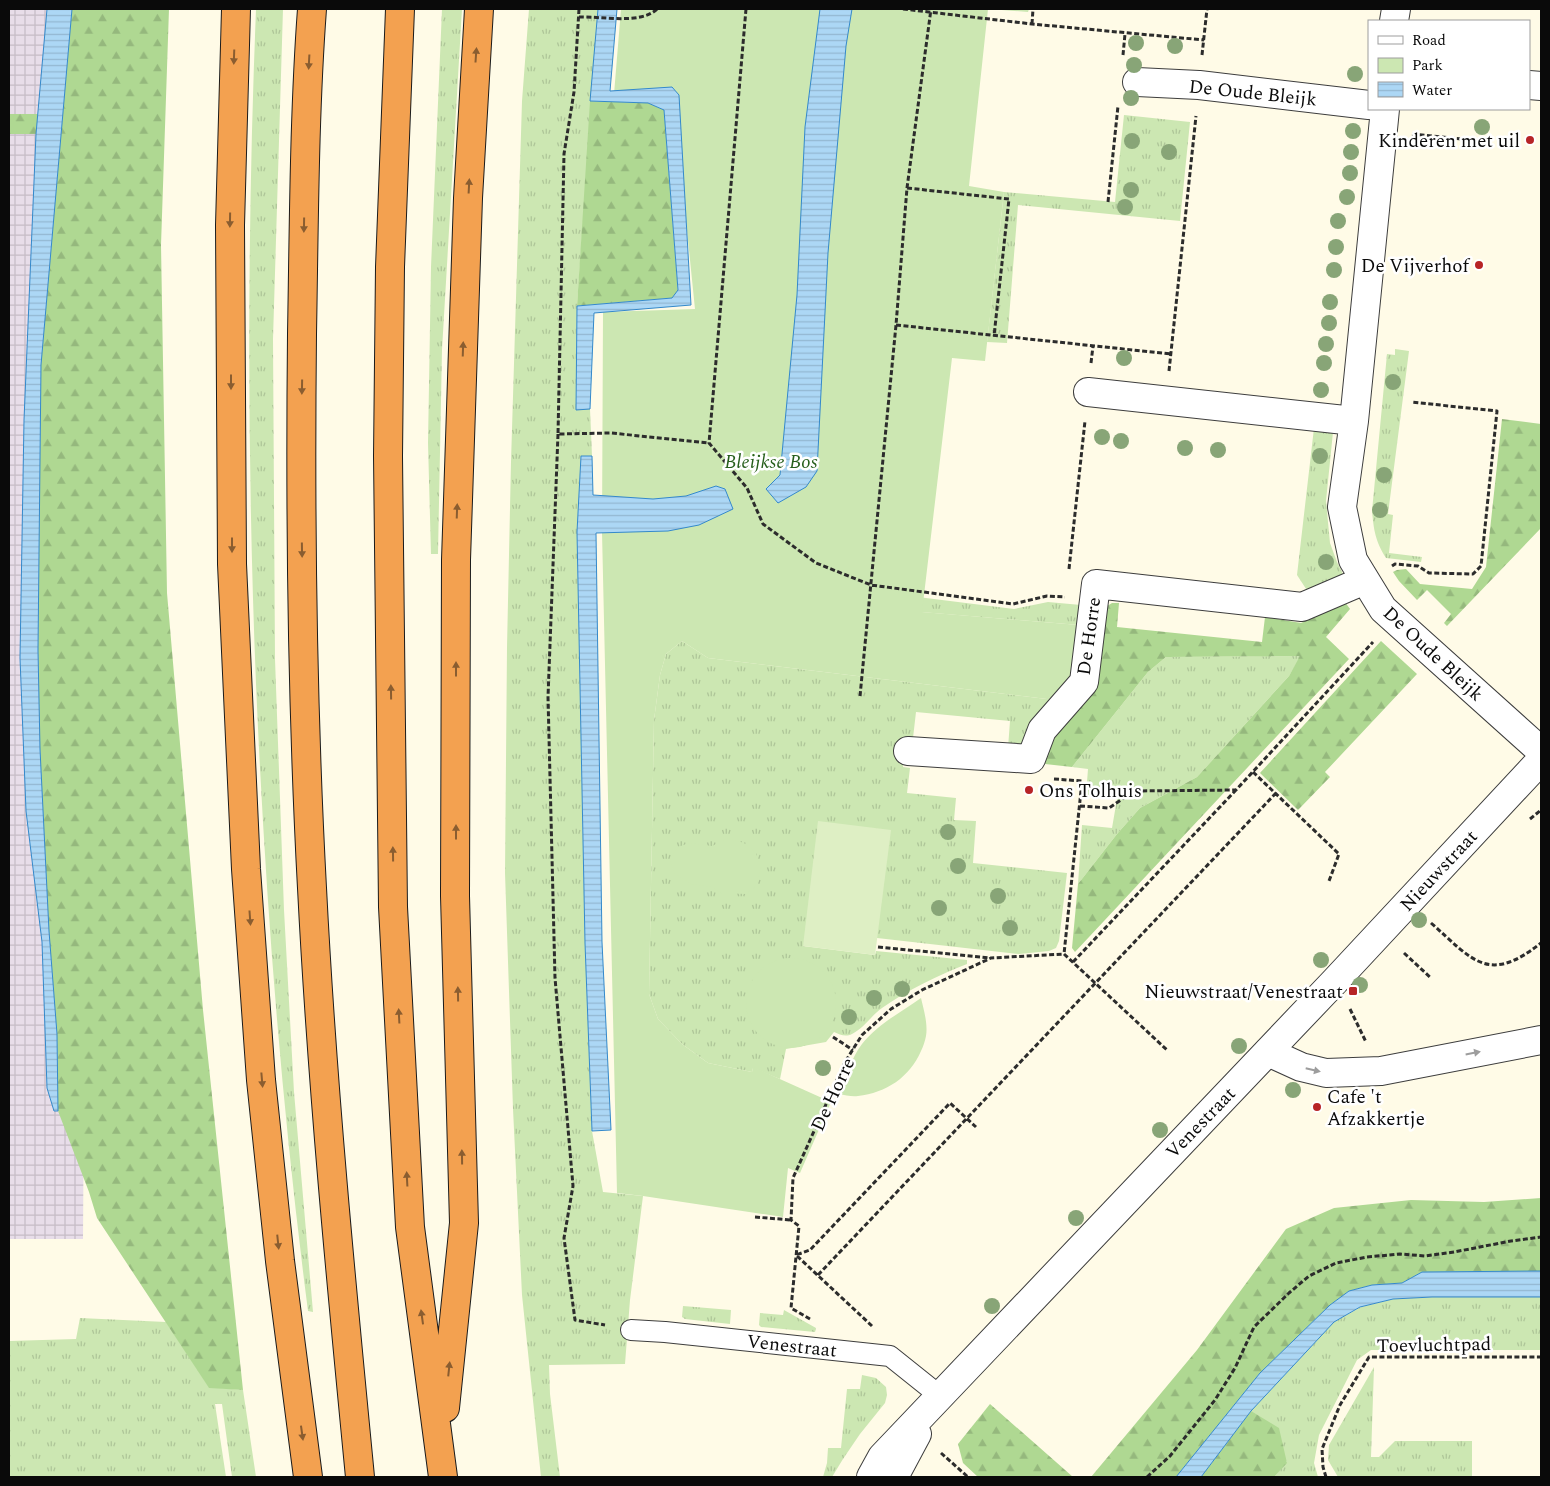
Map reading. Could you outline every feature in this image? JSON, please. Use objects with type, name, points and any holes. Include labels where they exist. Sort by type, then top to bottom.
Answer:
[{"type":"highway","points":[[236,9],[230,225],[232,564],[245,850],[264,1108],[280,1261],[308,1477]]},
{"type":"highway","points":[[312,9],[305,175],[301,436],[303,661],[312,887],[320,1018],[338,1244],[360,1477]]},
{"type":"highway","points":[[400,9],[391,257],[388,456],[393,907],[410,1227],[442,1465]]},
{"type":"highway","points":[[442,1465],[464,1223],[456,896],[456,560],[468,198],[479,9]]},
{"type":"street","name":"De Oude Bleijk","points":[[1126,81],[1199,85],[1368,105]]},
{"type":"street","name":"De Oude Bleijk","points":[[1385,110],[1354,421],[1342,508],[1353,560],[1384,609],[1541,751]]},
{"type":"street","points":[[1088,392],[1354,421]]},
{"type":"street","name":"De Horre","points":[[1031,759],[1042,730],[1084,682],[1096,584],[1302,607],[1365,580]]},
{"type":"street","points":[[908,751],[1031,759]]},
{"type":"street","name":"Nieuwstraat","points":[[1268,1052],[1541,760]]},
{"type":"street","points":[[1268,1052],[1301,1067],[1326,1073],[1381,1071],[1541,1040]]},
{"type":"street","name":"Venestraat","points":[[871,1477],[882,1457],[1268,1052]]},
{"type":"street","name":"Venestraat","points":[[894,1477],[940,1396]]},
{"type":"lane","name":"Venestraat","points":[[631,1330],[890,1356]]},
{"type":"lane","points":[[890,1356],[940,1396]]},
{"type":"path","points":[[579,9],[574,92],[564,154],[558,434],[548,697],[555,978],[573,1186],[564,1238],[575,1320],[631,1330]]},
{"type":"path","points":[[578,17],[626,20],[653,14],[658,9]]},
{"type":"path","points":[[558,434],[611,433],[709,443],[746,9]]},
{"type":"path","points":[[903,9],[931,10],[1125,34],[1204,40]]},
{"type":"path","points":[[1032,24],[1033,9]]},
{"type":"path","points":[[1165,401],[1207,9]]},
{"type":"path","points":[[860,696],[896,325],[907,188],[931,10]]},
{"type":"path","points":[[1108,202],[1126,81],[1125,34]]},
{"type":"path","points":[[1411,134],[1481,141]]},
{"type":"path","points":[[907,188],[1009,199],[994,336]]},
{"type":"path","points":[[896,325],[1171,354]]},
{"type":"path","points":[[1068,577],[1093,346]]},
{"type":"path","points":[[1365,580],[1395,564],[1418,566],[1429,573],[1474,574],[1481,566],[1497,411],[1411,402]]},
{"type":"path","name":"De Horre","points":[[709,443],[747,488],[763,524],[816,563],[871,585],[1013,604],[1047,596],[1079,598],[1096,584]]},
{"type":"path","points":[[1073,962],[1253,772],[1379,635],[1384,609]]},
{"type":"path","points":[[1031,759],[1030,776],[1082,781],[1064,954],[1167,1050]]},
{"type":"path","points":[[1253,772],[1339,854],[1328,881]]},
{"type":"path","points":[[1080,806],[1109,808],[1134,791],[1236,790]]},
{"type":"path","points":[[818,1275],[1276,793]]},
{"type":"path","points":[[1431,923],[1470,958],[1484,964],[1500,965],[1515,960],[1541,943]]},
{"type":"path","points":[[878,947],[991,958]]},
{"type":"path","points":[[1404,953],[1431,978]]},
{"type":"path","name":"De Horre","points":[[834,1350],[824,1328],[791,1308],[799,1226],[791,1220],[793,1178],[844,1062],[862,1035],[892,1009],[922,990],[991,958],[1064,954]]},
{"type":"path","points":[[1335,981],[1381,1071]]},
{"type":"path","points":[[833,1037],[853,1050]]},
{"type":"path","points":[[890,1356],[888,1341],[796,1255],[810,1250],[950,1103],[976,1128]]},
{"type":"path","points":[[755,1217],[791,1220]]},
{"type":"path","points":[[1147,1477],[1170,1456],[1215,1400],[1235,1368],[1254,1327],[1309,1276],[1336,1263],[1367,1257],[1400,1254],[1425,1256],[1541,1237]]},
{"type":"path","name":"Toevluchtpad","points":[[1326,1477],[1323,1467],[1322,1449],[1340,1405],[1369,1358],[1541,1356]]},
{"type":"path","points":[[936,1449],[968,1477]]},
{"type":"shaded area","points":[[9,9],[107,9],[89,267],[83,1239],[9,1239]]},
{"type":"green space","points":[[72,9],[169,9],[161,245],[167,593],[203,1010],[243,1390],[209,1388],[97,1218],[58,1111],[57,1034],[49,931],[40,749],[38,650],[41,365]]},
{"type":"green space","points":[[256,9],[283,9],[273,339],[275,659],[284,910],[294,1092],[313,1312],[308,1311],[282,1077],[269,920],[256,684],[249,346]]},
{"type":"green space","points":[[442,9],[462,9],[442,350],[438,554],[431,554],[428,443],[431,267]]},
{"type":"green space","points":[[529,9],[598,9],[577,306],[576,409],[590,409],[592,456],[581,456],[577,532],[585,943],[592,1131],[603,1192],[643,1196],[630,1300],[625,1364],[549,1365],[550,1394],[560,1477],[541,1477],[522,1295],[513,1109],[505,873],[511,462],[522,101]]},
{"type":"green space","name":"Bleijkse Bos","points":[[621,9],[988,9],[969,186],[1004,192],[985,361],[952,358],[922,612],[1079,625],[1074,672],[1055,700],[708,658],[682,641],[666,654],[660,675],[654,720],[649,994],[658,1019],[682,1044],[708,1063],[752,1072],[753,1067],[831,1102],[800,1173],[788,1168],[783,1217],[617,1193],[602,532],[603,312],[695,309],[673,93],[614,94]]},
{"type":"green space","points":[[988,9],[1029,9],[1028,12]]},
{"type":"green space","points":[[590,101],[648,103],[664,110],[678,291],[672,298],[577,306]]},
{"type":"green space","points":[[9,114],[38,114],[36,134],[9,134]]},
{"type":"green space","points":[[1124,115],[1190,122],[1180,221],[1018,205],[1007,343],[987,342],[1004,192],[1115,202]]},
{"type":"green space","points":[[1395,349],[1409,351],[1388,514],[1393,515],[1389,553],[1422,557],[1421,562],[1386,558],[1377,540],[1373,524],[1372,511],[1387,354],[1395,355]]},
{"type":"green space","points":[[1502,419],[1541,424],[1541,528],[1447,626],[1444,623],[1451,614],[1427,590],[1417,600],[1393,572],[1406,569],[1420,584],[1472,589],[1486,567]]},
{"type":"green space","points":[[1314,428],[1333,432],[1326,501],[1330,543],[1346,580],[1310,595],[1297,575]]},
{"type":"green space","points":[[886,593],[1014,609],[1048,602],[1081,605],[1079,625],[860,607]]},
{"type":"green space","points":[[1345,602],[1350,609],[1326,637],[1349,659],[1075,952],[1072,948],[1078,884],[1140,808],[1197,777],[1289,676],[1300,656],[1166,657],[1148,672],[1072,767],[1045,764],[1049,734],[1104,608],[1112,603],[1119,603],[1117,627],[1262,642],[1265,617],[1301,623]]},
{"type":"green space","points":[[682,641],[708,658],[1055,700],[1024,743],[1017,748],[1008,748],[1010,721],[916,712],[913,738],[906,738],[903,767],[910,768],[907,793],[956,798],[954,820],[976,821],[973,863],[1067,873],[1059,941],[1056,948],[1049,951],[1019,954],[877,938],[803,946],[875,955],[876,951],[967,960],[967,964],[934,978],[902,995],[882,1008],[852,1034],[843,1035],[834,1032],[826,1042],[786,1049],[780,1079],[753,1068],[752,1072],[708,1063],[682,1044],[658,1019],[649,994],[654,720],[660,675],[666,654]]},
{"type":"green space","points":[[1381,641],[1417,674],[1325,772],[1330,777],[1298,810],[1260,773]]},
{"type":"green space","points":[[1301,656],[1289,676],[1197,777],[1140,808],[1078,884],[1082,825],[1112,828],[1117,799],[1086,795],[1088,769],[1072,767],[1148,672],[1166,657]]},
{"type":"green space","points":[[818,821],[891,830],[875,955],[803,946]]},
{"type":"green space","points":[[729,838],[744,843],[756,853],[761,868],[757,885],[746,894],[721,893],[712,887],[691,884],[675,874],[670,859],[678,847],[689,843],[712,846]]},
{"type":"green space","points":[[782,958],[800,958],[816,965],[829,978],[836,994],[836,1012],[829,1028],[816,1041],[800,1048],[782,1048],[766,1041],[753,1028],[746,1012],[746,994],[753,978],[766,965]]},
{"type":"green space","points":[[921,998],[926,1022],[926,1036],[921,1051],[910,1069],[896,1082],[878,1091],[856,1096],[839,1094],[852,1062],[862,1044],[882,1025]]},
{"type":"green space","points":[[1541,1198],[1541,1271],[1422,1272],[1402,1283],[1372,1285],[1349,1291],[1330,1305],[1260,1373],[1176,1477],[1091,1477],[1197,1350],[1286,1229],[1334,1208],[1411,1200],[1484,1202]]},
{"type":"green space","points":[[1541,1297],[1541,1350],[1371,1350],[1357,1360],[1319,1435],[1314,1463],[1318,1477],[1274,1477],[1287,1462],[1251,1411],[1334,1322],[1361,1307],[1393,1299]]},
{"type":"green space","points":[[683,1306],[731,1310],[730,1324],[685,1319],[682,1317]]},
{"type":"green space","points":[[784,1310],[816,1328],[815,1332],[761,1327],[759,1325],[760,1313],[783,1315]]},
{"type":"green space","points":[[80,1318],[166,1322],[209,1387],[243,1390],[256,1477],[232,1477],[222,1404],[215,1404],[226,1477],[9,1477],[9,1341],[76,1339]]},
{"type":"green space","points":[[1374,1367],[1371,1457],[1379,1457],[1395,1441],[1472,1441],[1472,1477],[1338,1477],[1328,1460],[1329,1445]]},
{"type":"green space","points":[[862,1375],[876,1378],[886,1387],[885,1403],[860,1434],[832,1477],[823,1477],[827,1463],[828,1448],[841,1448],[847,1389],[860,1389]]},
{"type":"green space","points":[[990,1404],[1073,1477],[978,1477],[963,1463],[958,1444]]},
{"type":"green space","points":[[1251,1411],[1279,1428],[1287,1463],[1274,1477],[1201,1477]]},
{"type":"water","points":[[47,9],[72,9],[41,365],[38,650],[40,749],[49,931],[57,1034],[58,1111],[54,1111],[47,1088],[42,942],[26,811],[20,658],[24,420],[36,134]]},
{"type":"water","points":[[598,9],[617,9],[610,91],[672,87],[679,95],[691,305],[594,313],[590,409],[576,410],[577,306],[672,298],[678,290],[664,110],[648,103],[590,101]]},
{"type":"water","points":[[820,9],[852,9],[846,46],[828,253],[817,471],[806,487],[778,503],[766,489],[780,475],[797,295],[805,127]]},
{"type":"water","points":[[581,456],[592,456],[593,495],[653,499],[686,496],[716,486],[725,489],[733,509],[699,525],[668,531],[596,533],[602,942],[611,1130],[592,1131],[585,943],[577,532]]},
{"type":"water","points":[[1541,1271],[1541,1297],[1393,1299],[1360,1307],[1334,1322],[1251,1411],[1201,1477],[1176,1477],[1260,1373],[1330,1305],[1349,1291],[1372,1285],[1402,1283],[1422,1272]]},
{"type":"place","name":"Kinderen met uil","points":[[1530,140]]},
{"type":"place","name":"De Vijverhof","points":[[1479,265]]},
{"type":"place","name":"Ons Tolhuis","points":[[1029,790]]},
{"type":"place","name":"Nieuwstraat/Venestraat","points":[[1353,991]]},
{"type":"place","name":"Cafe 't Afzakkertje","points":[[1317,1107]]}]
